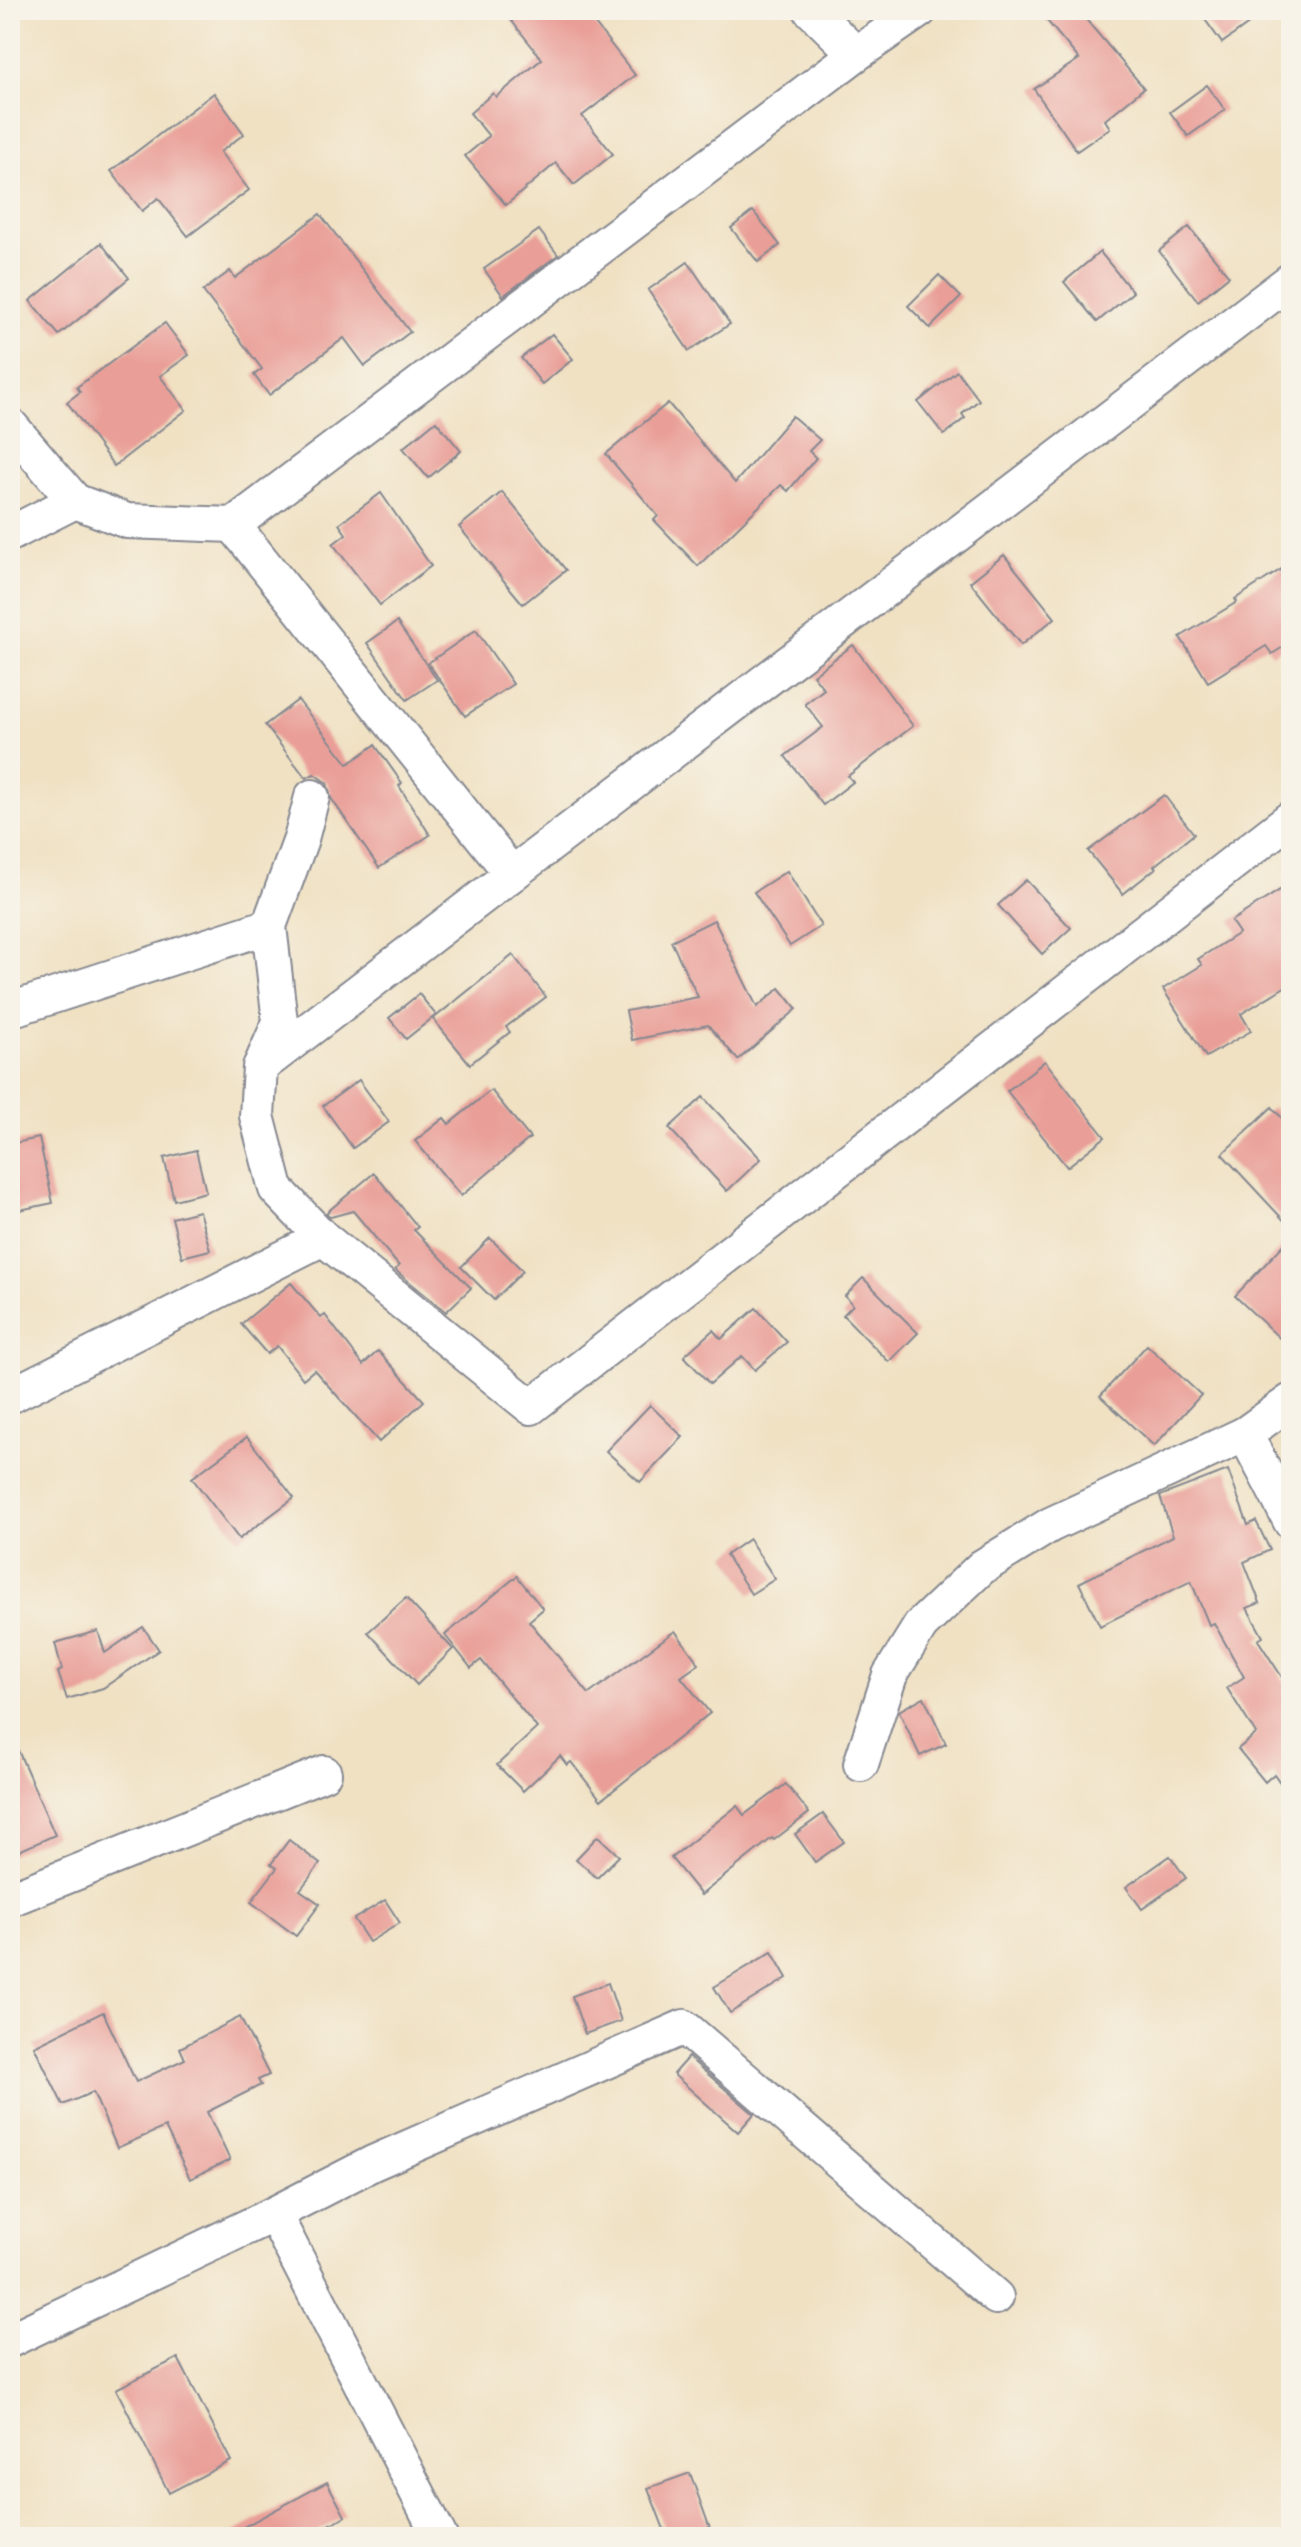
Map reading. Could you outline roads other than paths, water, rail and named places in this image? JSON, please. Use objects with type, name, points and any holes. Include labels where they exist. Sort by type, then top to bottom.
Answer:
[{"type":"street","points":[[811,10],[856,54]]},
{"type":"street","points":[[10,425],[75,501],[127,521],[233,525],[856,54],[920,10]]},
{"type":"street","points":[[260,1067],[1291,280]]},
{"type":"street","points":[[10,534],[75,501]]},
{"type":"street","points":[[233,525],[512,874]]},
{"type":"street","points":[[312,797],[301,839],[269,926],[280,1022],[260,1067],[257,1116],[276,1189],[323,1238],[531,1407],[1291,818]]},
{"type":"street","points":[[10,1010],[269,926]]},
{"type":"street","points":[[10,1396],[323,1238]]},
{"type":"street","points":[[861,1764],[890,1675],[921,1625],[982,1567],[1050,1525],[1245,1434],[1291,1401]]},
{"type":"street","points":[[1245,1434],[1291,1522]]},
{"type":"street","points":[[10,1899],[324,1773]]},
{"type":"street","points":[[10,2340],[274,2214],[373,2163],[684,2027],[996,2297]]},
{"type":"street","points":[[274,2214],[440,2537]]}]
